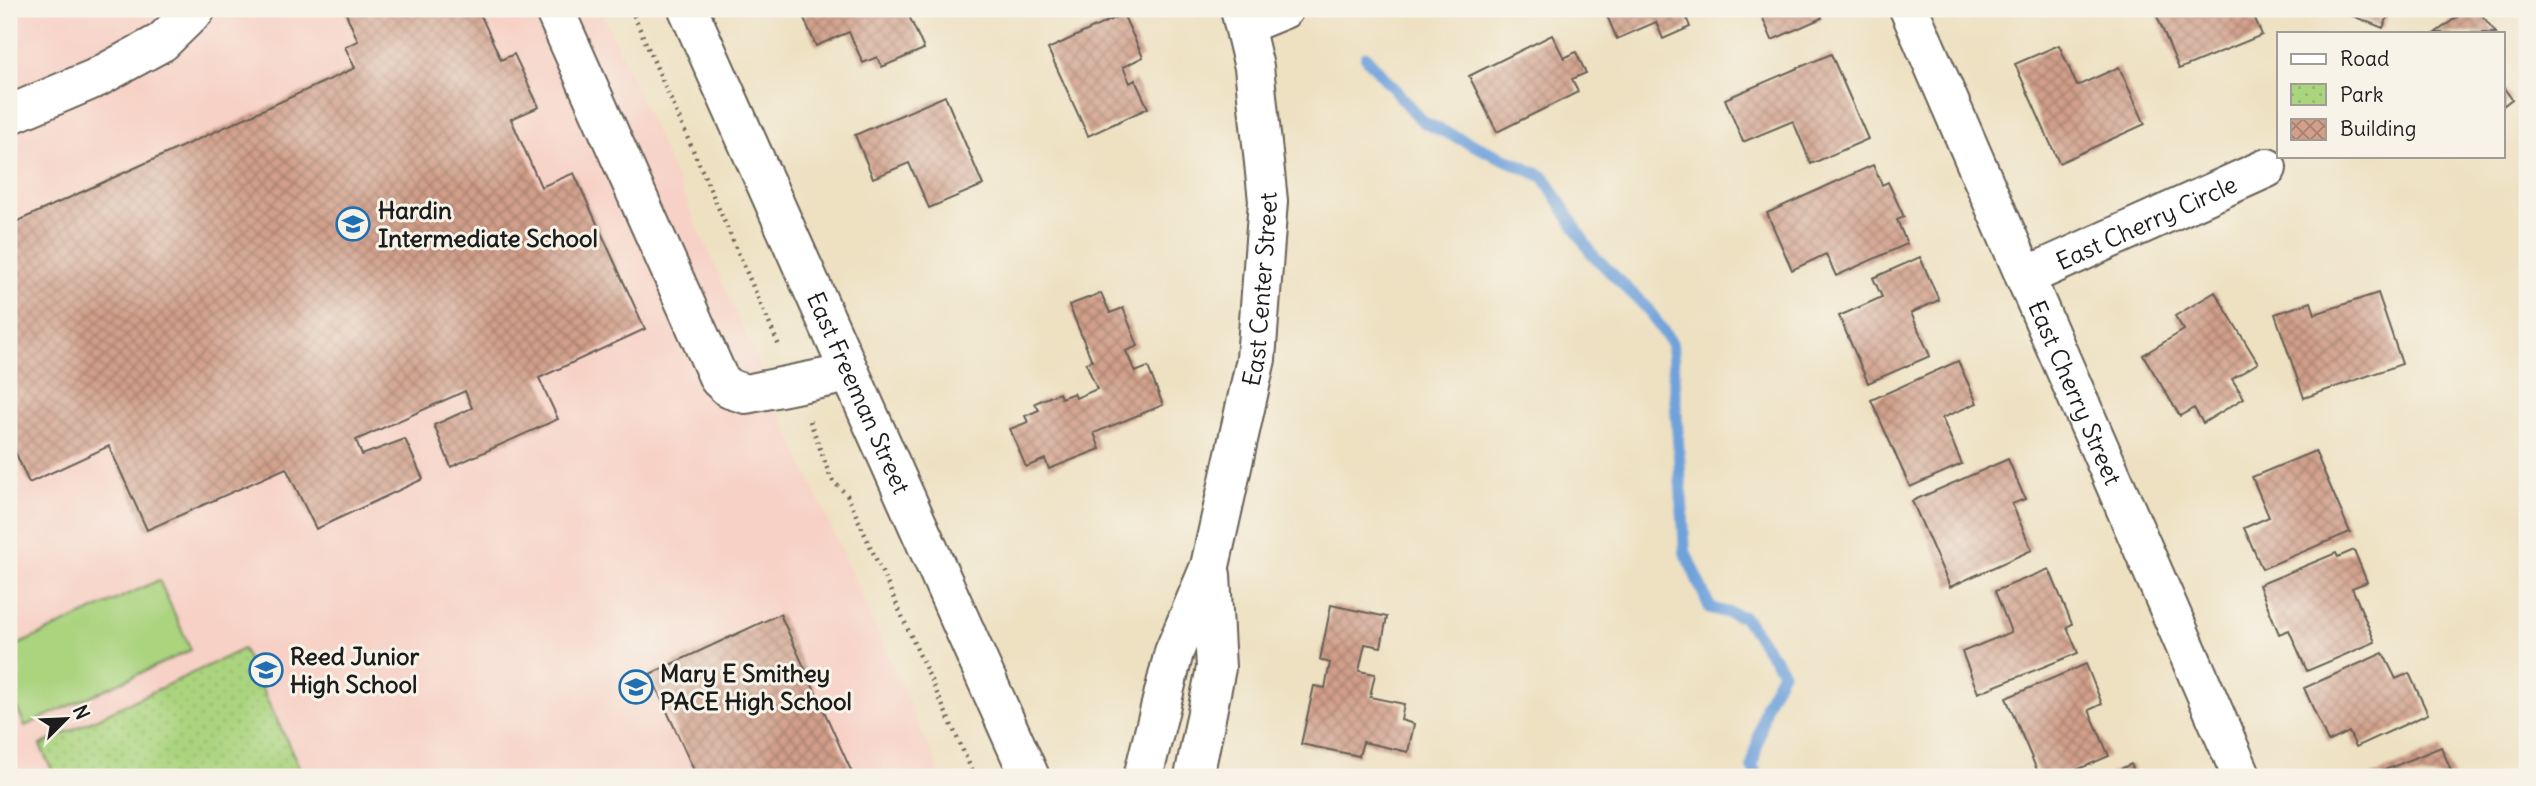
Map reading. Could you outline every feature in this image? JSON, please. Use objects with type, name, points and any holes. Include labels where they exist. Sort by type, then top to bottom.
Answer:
[{"type":"street","points":[[9,116],[96,78],[162,42],[196,9]]},
{"type":"street","points":[[554,9],[719,379],[730,389],[746,394],[850,373]]},
{"type":"street","name":"East Freeman Street","points":[[688,9],[1030,777]]},
{"type":"street","points":[[1243,17],[1284,9]]},
{"type":"street","name":"East Cherry Street","points":[[1909,9],[2242,777]]},
{"type":"street","name":"East Center Street","points":[[1143,777],[1174,652],[1210,566],[1256,359],[1268,201],[1254,66],[1243,17]]},
{"type":"street","name":"East Cherry Circle","points":[[2025,277],[2267,168]]},
{"type":"street","name":"East Center Street","points":[[1195,777],[1216,668],[1210,566]]},
{"type":"shaded area","name":"Hardin Intermediate School","points":[[9,9],[601,9],[942,777],[9,777]]},
{"type":"green space","points":[[159,580],[191,650],[25,726],[9,690],[9,649]]},
{"type":"green space","points":[[243,649],[304,777],[55,777],[40,745]]},
{"type":"building","points":[[344,9],[478,9],[501,60],[514,54],[539,107],[511,119],[541,187],[574,173],[645,329],[539,378],[558,419],[451,467],[434,425],[472,408],[465,391],[356,440],[362,455],[405,439],[423,479],[316,529],[286,468],[147,530],[109,446],[29,483],[9,438],[9,225],[355,68],[345,47],[358,41]]},
{"type":"building","points":[[800,9],[906,9],[924,49],[882,67],[877,57],[863,63],[849,32],[816,46]]},
{"type":"building","points":[[1604,9],[1683,9],[1690,27],[1663,39],[1656,22],[1617,39]]},
{"type":"building","points":[[1759,9],[1818,9],[1822,18],[1772,40]]},
{"type":"building","points":[[2154,9],[2251,9],[2262,35],[2179,69]]},
{"type":"building","points":[[2335,9],[2391,9],[2383,28]]},
{"type":"building","points":[[2468,9],[2477,9],[2495,32],[2436,32]]},
{"type":"building","points":[[1123,14],[1143,57],[1123,67],[1130,83],[1135,80],[1148,108],[1088,136],[1048,49]]},
{"type":"building","points":[[1552,35],[1564,58],[1576,52],[1586,73],[1572,79],[1578,92],[1497,132],[1469,76]]},
{"type":"building","points":[[2059,45],[2077,86],[2119,67],[2145,124],[2059,163],[2015,64]]},
{"type":"building","points":[[1831,54],[1868,139],[1811,164],[1793,121],[1743,142],[1725,99]]},
{"type":"building","points":[[2504,88],[2512,99],[2504,105]]},
{"type":"building","points":[[945,96],[983,185],[929,208],[909,163],[873,178],[855,135]]},
{"type":"building","points":[[1873,165],[1882,185],[1888,182],[1904,217],[1897,220],[1907,244],[1836,276],[1826,254],[1792,270],[1767,213]]},
{"type":"building","points":[[1920,257],[1939,300],[1911,313],[1930,356],[1868,383],[1839,316],[1882,297],[1873,278]]},
{"type":"building","points":[[2215,292],[2258,363],[2232,379],[2244,398],[2203,423],[2194,408],[2180,416],[2143,355],[2184,330],[2175,316]]},
{"type":"building","points":[[1101,293],[1110,313],[1123,308],[1138,346],[1126,351],[1135,372],[1148,367],[1163,405],[1094,433],[1100,449],[1049,469],[1045,459],[1026,467],[1010,429],[1028,422],[1025,416],[1039,410],[1035,403],[1059,393],[1061,398],[1074,393],[1076,398],[1097,389],[1086,363],[1092,361],[1069,305]]},
{"type":"building","points":[[2378,293],[2402,364],[2304,398],[2275,314],[2311,302],[2315,314]]},
{"type":"building","points":[[1958,361],[1977,403],[1942,418],[1962,464],[1910,487],[1871,400]]},
{"type":"building","points":[[2315,451],[2350,532],[2262,569],[2244,528],[2269,517],[2252,477]]},
{"type":"building","points":[[2008,459],[2025,499],[2012,504],[2032,550],[1950,587],[1912,501]]},
{"type":"building","points":[[2354,550],[2367,582],[2352,588],[2375,642],[2307,671],[2289,630],[2279,634],[2259,585],[2336,553],[2338,557]]},
{"type":"building","points":[[2049,569],[2072,624],[2067,627],[2078,653],[1978,693],[1962,652],[2011,632],[1995,591]]},
{"type":"building","points":[[1331,605],[1387,617],[1381,647],[1365,644],[1359,671],[1375,674],[1370,697],[1404,704],[1401,720],[1414,724],[1408,752],[1363,742],[1359,756],[1301,744],[1314,686],[1325,688],[1330,663],[1320,660]]},
{"type":"building","points":[[780,614],[854,777],[697,777],[650,674]]},
{"type":"building","points":[[2383,653],[2396,679],[2409,673],[2428,714],[2356,747],[2349,732],[2328,742],[2304,688]]},
{"type":"building","points":[[2086,664],[2102,704],[2089,710],[2109,756],[2060,777],[2040,777],[2006,698]]},
{"type":"building","points":[[2441,747],[2454,777],[2368,777]]},
{"type":"building","points":[[2131,764],[2137,777],[2103,777]]},
{"type":"waterway","points":[[1366,57],[1423,122],[1544,177],[1591,253],[1647,308],[1672,344],[1685,552],[1710,608],[1744,617],[1783,671],[1766,704],[1752,767],[1759,777]]},
{"type":"place","name":"Hardin Intermediate School","points":[[353,224]]},
{"type":"place","name":"Reed Junior High School","points":[[266,670]]},
{"type":"place","name":"Mary E Smithey PACE High School","points":[[636,687]]}]
